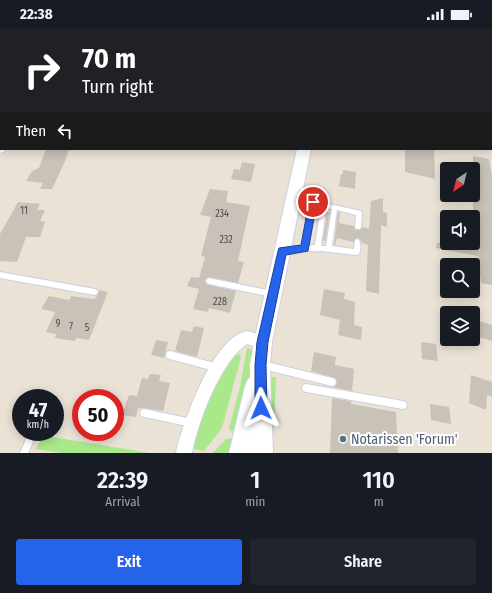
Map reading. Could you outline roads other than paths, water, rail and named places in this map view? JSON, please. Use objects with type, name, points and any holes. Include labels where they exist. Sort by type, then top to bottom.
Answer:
[{"type":"main road","points":[[240,453],[260,365],[263,342],[304,150]]},
{"type":"main road","points":[[260,365],[262,453]]},
{"type":"street","points":[[184,453],[192,423],[226,352],[241,339],[247,337],[263,342]]},
{"type":"lane","points":[[294,196],[335,208],[359,213],[358,227]]},
{"type":"lane","points":[[305,249],[313,202]]},
{"type":"lane","points":[[317,249],[324,205]]},
{"type":"lane","points":[[329,248],[335,208]]},
{"type":"lane","points":[[282,251],[329,248],[356,252],[357,242]]},
{"type":"lane","points":[[0,275],[95,292]]},
{"type":"lane","points":[[209,281],[273,295]]},
{"type":"lane","points":[[170,355],[218,368]]},
{"type":"lane","points":[[260,365],[332,382]]},
{"type":"lane","points":[[306,388],[403,405]]},
{"type":"lane","points":[[144,413],[192,423]]},
{"type":"lane","points":[[24,453],[29,442]]},
{"type":"place","name":"Notarissen 'Forum'","points":[[343,439]]}]
